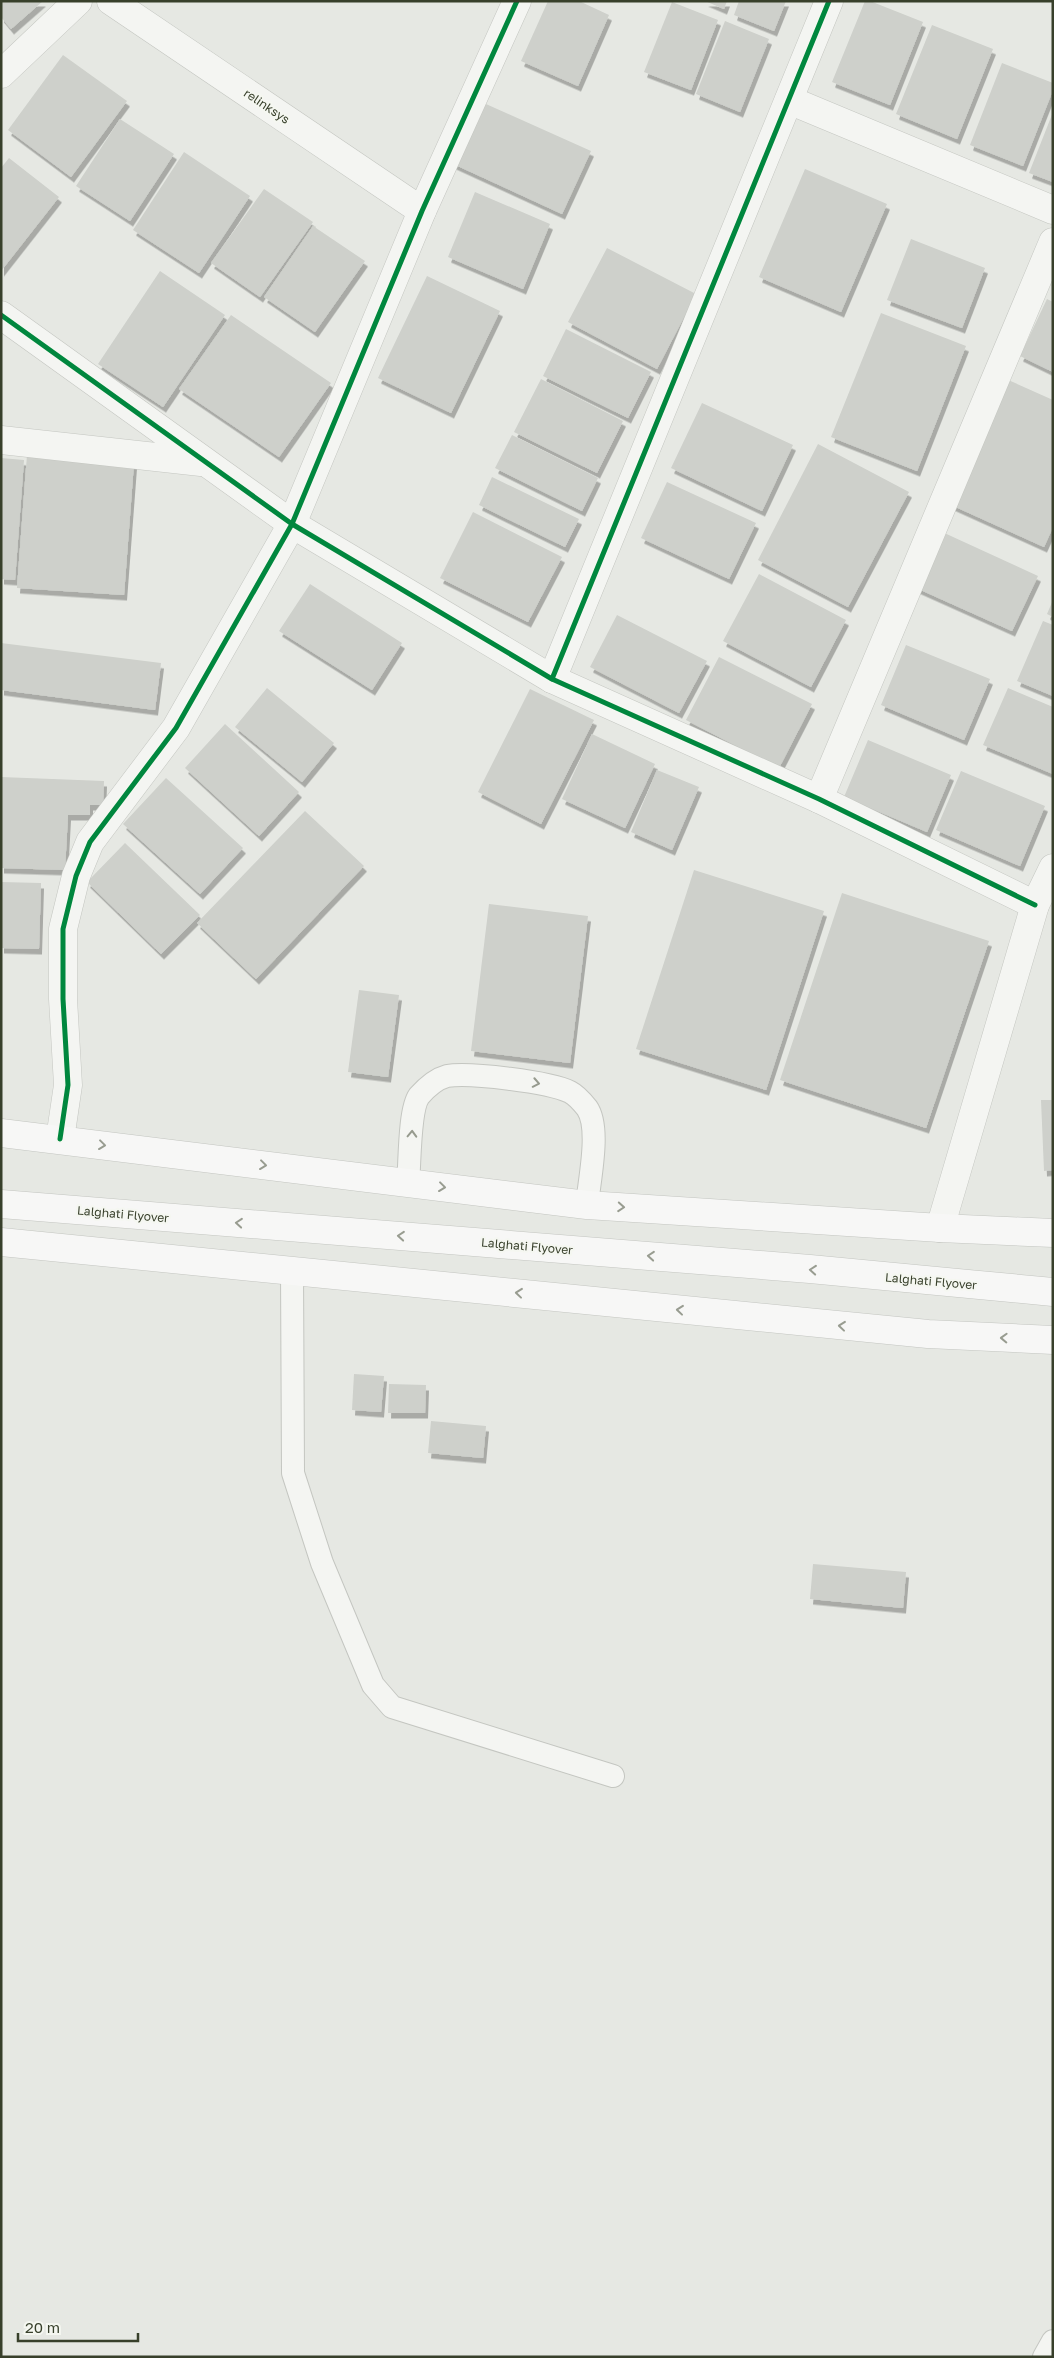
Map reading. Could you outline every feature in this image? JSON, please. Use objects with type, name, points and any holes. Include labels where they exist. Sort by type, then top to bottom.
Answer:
[{"type":"main road","points":[[1,1133],[587,1205],[940,1228],[1053,1233]]},
{"type":"main road","name":"Lalghati Flyover","points":[[1,1204],[810,1269],[1053,1292]]},
{"type":"main road","points":[[1,1242],[928,1334],[1053,1340]]},
{"type":"street","points":[[1,74],[78,1]]},
{"type":"street","name":"relinksys","points":[[112,1],[422,211]]},
{"type":"street","points":[[60,1140],[68,1085],[63,999],[63,929],[76,876],[90,842],[176,728],[292,524],[422,211],[516,1]]},
{"type":"street","points":[[552,679],[829,1]]},
{"type":"street","points":[[789,100],[1053,210]]},
{"type":"street","points":[[819,799],[1053,242]]},
{"type":"street","points":[[1,315],[203,462],[292,524],[552,679],[819,799],[1035,905]]},
{"type":"street","points":[[1,440],[203,462]]},
{"type":"street","points":[[940,1228],[1035,905],[1053,868]]},
{"type":"lane","points":[[408,1182],[412,1122],[418,1098],[432,1083],[446,1076],[479,1076],[536,1082],[571,1092],[587,1108],[594,1126],[587,1205]]},
{"type":"lane","points":[[292,1271],[293,1473],[322,1563],[373,1684],[392,1707],[613,1776]]},
{"type":"lane","points":[[1044,2357],[1053,2341]]},
{"type":"building","points":[[1,1],[43,1],[11,29],[1,17]]},
{"type":"building","points":[[548,1],[579,1],[609,15],[578,86],[521,61]]},
{"type":"building","points":[[705,1],[727,1],[724,9]]},
{"type":"building","points":[[739,1],[786,1],[774,31],[734,15]]},
{"type":"building","points":[[865,1],[870,1],[923,22],[890,105],[832,82]]},
{"type":"building","points":[[672,2],[718,20],[691,90],[644,72]]},
{"type":"building","points":[[725,21],[769,39],[740,112],[696,94]]},
{"type":"building","points":[[932,25],[993,49],[957,139],[896,114]]},
{"type":"building","points":[[63,55],[127,101],[71,177],[8,130]]},
{"type":"building","points":[[1002,63],[1053,83],[1053,90],[1023,166],[970,145]]},
{"type":"building","points":[[477,100],[591,151],[562,214],[449,162]]},
{"type":"building","points":[[1053,112],[1053,182],[1029,173]]},
{"type":"building","points":[[120,119],[174,154],[130,221],[76,186]]},
{"type":"building","points":[[184,152],[250,196],[199,273],[133,230]]},
{"type":"building","points":[[9,158],[59,197],[1,271],[1,168]]},
{"type":"building","points":[[805,169],[887,204],[841,312],[759,277]]},
{"type":"building","points":[[264,189],[313,222],[260,297],[211,263]]},
{"type":"building","points":[[475,192],[550,224],[523,289],[448,257]]},
{"type":"building","points":[[313,226],[365,261],[315,332],[264,297]]},
{"type":"building","points":[[911,239],[985,268],[962,328],[887,300]]},
{"type":"building","points":[[607,248],[696,294],[657,369],[568,322]]},
{"type":"building","points":[[160,271],[225,315],[163,407],[98,364]]},
{"type":"building","points":[[427,276],[500,311],[451,413],[378,378]]},
{"type":"building","points":[[1047,299],[1053,302],[1053,372],[1020,356]]},
{"type":"building","points":[[881,313],[966,346],[917,471],[831,437]]},
{"type":"building","points":[[231,315],[331,383],[279,457],[179,389]]},
{"type":"building","points":[[566,329],[651,372],[628,418],[543,376]]},
{"type":"building","points":[[541,379],[623,421],[597,473],[514,432]]},
{"type":"building","points":[[1006,379],[1053,400],[1053,527],[1044,547],[949,504]]},
{"type":"building","points":[[702,403],[793,445],[762,511],[671,468]]},
{"type":"building","points":[[512,435],[598,478],[582,511],[495,468]]},
{"type":"building","points":[[818,444],[909,492],[848,607],[758,560]]},
{"type":"building","points":[[27,455],[134,463],[124,595],[17,588]]},
{"type":"building","points":[[1,458],[24,460],[15,580],[1,579]]},
{"type":"building","points":[[492,477],[579,519],[565,547],[479,505]]},
{"type":"building","points":[[667,482],[756,523],[729,579],[641,538]]},
{"type":"building","points":[[473,512],[562,557],[528,622],[440,578]]},
{"type":"building","points":[[940,531],[1038,576],[1012,631],[914,587]]},
{"type":"building","points":[[759,574],[846,620],[811,687],[723,641]]},
{"type":"building","points":[[310,584],[402,643],[372,690],[279,631]]},
{"type":"building","points":[[1053,600],[1053,617],[1047,614]]},
{"type":"building","points":[[617,615],[707,661],[679,713],[590,667]]},
{"type":"building","points":[[1043,621],[1053,625],[1053,696],[1017,681]]},
{"type":"building","points":[[1,643],[161,663],[155,710],[1,690]]},
{"type":"building","points":[[906,645],[990,679],[964,740],[881,705]]},
{"type":"building","points":[[719,657],[812,704],[779,768],[686,720]]},
{"type":"building","points":[[267,688],[334,743],[302,782],[235,727]]},
{"type":"building","points":[[1008,688],[1053,707],[1053,774],[983,745]]},
{"type":"building","points":[[530,689],[594,720],[541,824],[478,792]]},
{"type":"building","points":[[225,724],[299,792],[259,836],[185,768]]},
{"type":"building","points":[[592,734],[655,764],[625,828],[562,799]]},
{"type":"building","points":[[868,740],[951,775],[927,832],[844,797]]},
{"type":"building","points":[[657,770],[699,787],[672,850],[631,832]]},
{"type":"building","points":[[961,771],[1045,806],[1020,866],[936,830]]},
{"type":"building","points":[[1,777],[104,781],[103,805],[90,805],[90,815],[68,815],[65,870],[1,868]]},
{"type":"building","points":[[166,778],[243,848],[200,894],[123,824]]},
{"type":"building","points":[[305,811],[364,866],[256,979],[197,923]]},
{"type":"building","points":[[125,843],[200,915],[161,954],[87,882]]},
{"type":"building","points":[[694,870],[824,911],[766,1090],[636,1049]]},
{"type":"building","points":[[1,882],[41,883],[39,949],[1,948]]},
{"type":"building","points":[[842,893],[989,941],[926,1128],[780,1080]]},
{"type":"building","points":[[489,904],[588,916],[570,1063],[471,1051]]},
{"type":"building","points":[[359,990],[399,995],[388,1077],[348,1072]]},
{"type":"building","points":[[1041,1100],[1053,1100],[1053,1170],[1044,1171]]},
{"type":"building","points":[[354,1374],[384,1376],[381,1412],[352,1410]]},
{"type":"building","points":[[389,1384],[426,1385],[425,1413],[388,1413]]},
{"type":"building","points":[[431,1421],[486,1426],[483,1458],[428,1453]]},
{"type":"building","points":[[813,1564],[906,1572],[903,1608],[810,1599]]},
{"type":"cycle path","points":[[60,1139],[68,1085],[63,999],[63,929],[76,876],[90,842],[176,728],[292,524],[422,211],[517,1]]},
{"type":"cycle path","points":[[552,679],[829,1]]},
{"type":"cycle path","points":[[1,315],[292,524],[552,679],[819,799],[1035,905]]}]
